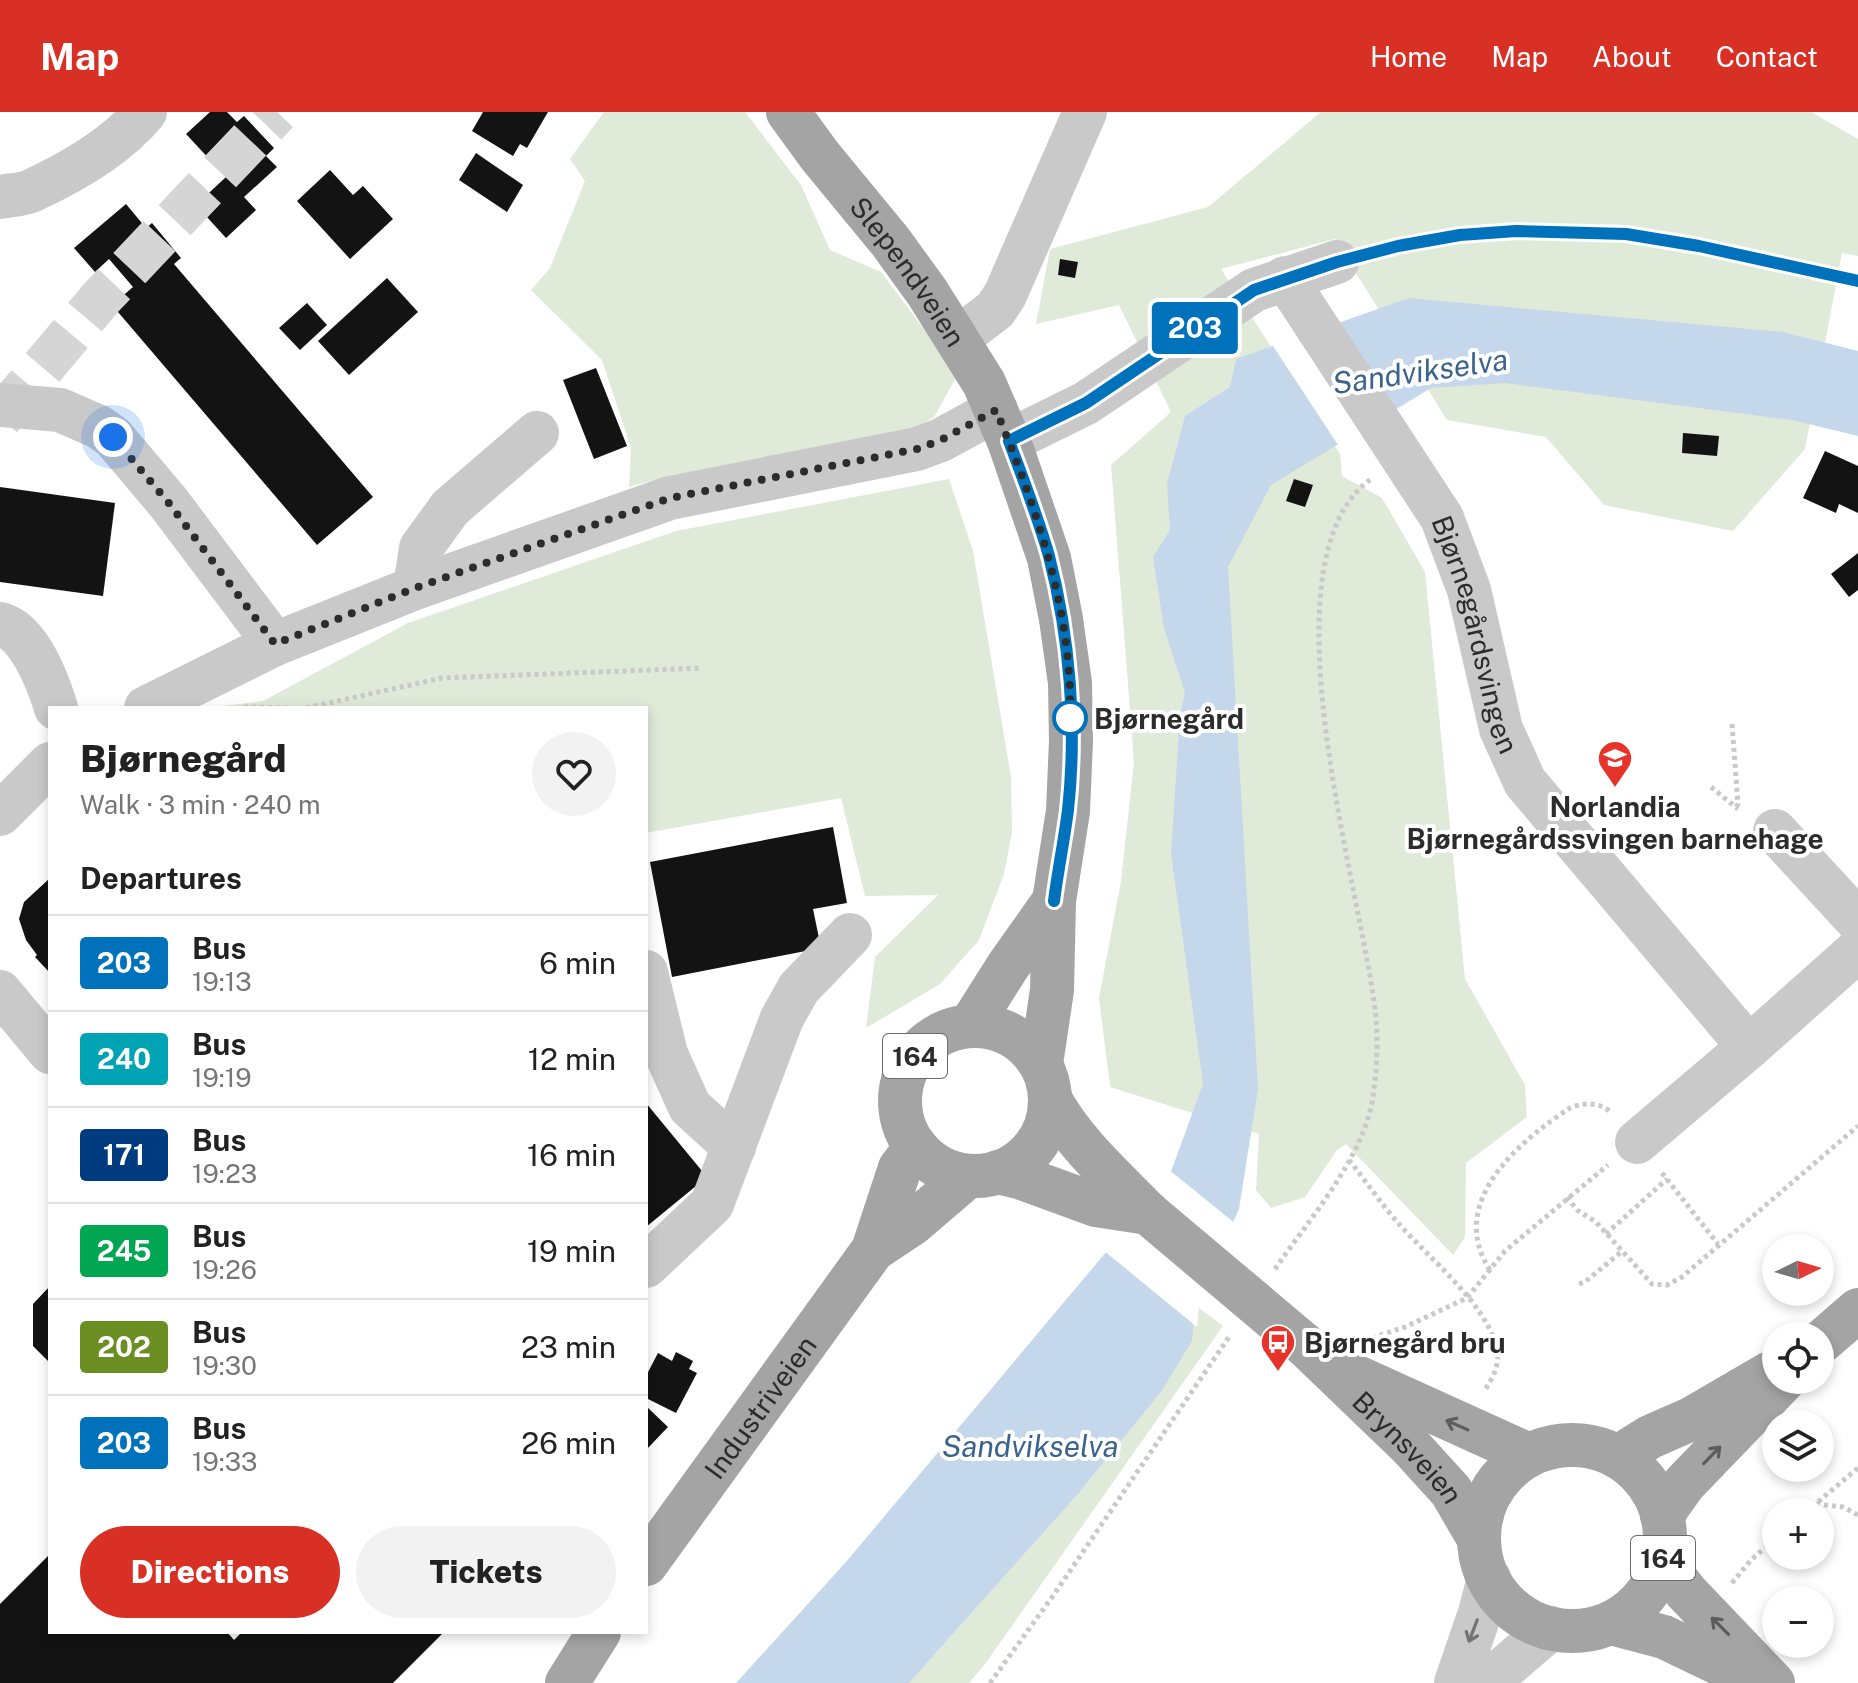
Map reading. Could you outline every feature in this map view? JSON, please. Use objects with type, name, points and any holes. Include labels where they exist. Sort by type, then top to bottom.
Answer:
[{"type":"main road","name":"Slependveien","points":[[788,112],[890,241],[984,383],[1003,426]]},
{"type":"main road","points":[[983,1174],[1024,1158],[1035,1146],[1049,1117],[1046,1082],[1054,901],[1068,811],[1071,741],[1070,683],[1049,558],[1003,426]]},
{"type":"main road","points":[[970,1026],[1054,901]]},
{"type":"main road","name":"164","points":[[916,1147],[905,1129],[901,1090],[907,1070],[917,1053],[932,1039],[950,1030],[970,1026],[990,1027],[1010,1034],[1027,1047],[1062,1121],[1077,1139],[1148,1213],[1316,1354]]},
{"type":"main road","points":[[916,1147],[939,1167],[1043,1186],[1096,1205],[1148,1213]]},
{"type":"main road","name":"Industriveien","points":[[648,1561],[873,1250],[900,1168],[916,1147]]},
{"type":"main road","name":"Industriveien","points":[[873,1250],[983,1174]]},
{"type":"main road","points":[[1834,1331],[1858,1310]]},
{"type":"main road","name":"Brynsveien","points":[[1316,1354],[1457,1425],[1529,1455]]},
{"type":"main road","name":"Brynsveien","points":[[1316,1354],[1451,1491],[1484,1559]]},
{"type":"main road","points":[[1618,1457],[1762,1378]]},
{"type":"main road","points":[[1662,1515],[1684,1484],[1771,1394]]},
{"type":"main road","name":"164","points":[[1484,1559],[1500,1596],[1514,1611],[1551,1628],[1581,1630],[1611,1623],[1644,1598],[1655,1581],[1663,1562],[1665,1542],[1662,1515],[1659,1502],[1635,1469],[1600,1448],[1579,1445],[1549,1448],[1529,1455]]},
{"type":"main road","points":[[1484,1559],[1487,1499],[1512,1467],[1529,1455]]},
{"type":"main road","name":"164","points":[[1663,1562],[1686,1592],[1773,1683]]},
{"type":"main road","name":"164","points":[[1611,1623],[1664,1637],[1760,1683]]},
{"type":"main road","points":[[567,1683],[598,1634]]},
{"type":"street","points":[[0,197],[28,192],[91,157],[134,125],[145,112]]},
{"type":"street","points":[[957,339],[995,310],[1005,295],[1085,112]]},
{"type":"street","points":[[150,706],[275,644],[415,588],[670,498],[917,449],[1086,403],[1254,290],[1294,293],[1337,262]]},
{"type":"street","name":"Bjørnegårdsvingen","points":[[1294,293],[1383,457],[1442,518],[1469,590],[1501,729],[1522,778],[1749,1047]]},
{"type":"street","points":[[0,405],[60,410],[99,427],[113,437],[168,502],[275,644]]},
{"type":"street","points":[[415,588],[421,548],[450,508],[537,433]]},
{"type":"street","points":[[0,624],[7,626],[31,651],[48,683],[55,706]]},
{"type":"street","points":[[0,814],[48,766]]},
{"type":"street","points":[[1775,831],[1858,921]]},
{"type":"street","points":[[648,1264],[712,1204],[782,1018],[799,988],[850,935]]},
{"type":"street","points":[[1637,1142],[1858,950]]},
{"type":"street","points":[[648,980],[666,1054],[690,1107],[734,1147]]},
{"type":"street","points":[[0,992],[48,1050]]},
{"type":"street","points":[[1456,1683],[1480,1613],[1484,1559]]},
{"type":"street","points":[[1487,1683],[1551,1628]]},
{"type":"path","points":[[1337,262],[1398,246],[1460,235],[1562,230],[1626,234],[1699,246],[1858,281]]},
{"type":"path","points":[[1267,1282],[1349,1160],[1370,1113],[1378,1047],[1371,983],[1323,716],[1320,599],[1324,558],[1333,527],[1383,457]]},
{"type":"path","points":[[315,706],[442,678],[702,668]]},
{"type":"path","points":[[1732,724],[1736,807]]},
{"type":"path","points":[[1490,1270],[1478,1242],[1476,1223],[1479,1203],[1492,1177],[1508,1158],[1563,1113],[1579,1104],[1594,1104],[1607,1109],[1718,1244]]},
{"type":"path","points":[[1567,1197],[1577,1210],[1596,1222],[1652,1284],[1667,1285],[1682,1277],[1858,1126]]},
{"type":"path","points":[[1365,1340],[1405,1327],[1467,1298],[1505,1251],[1637,1142]]},
{"type":"path","points":[[1349,1160],[1398,1224],[1467,1298],[1487,1325],[1496,1345],[1498,1363],[1494,1377],[1485,1390],[1472,1398]]},
{"type":"path","points":[[1606,1234],[1667,1179]]},
{"type":"path","points":[[1579,1284],[1621,1252]]},
{"type":"path","points":[[990,1683],[1231,1334]]},
{"type":"path","points":[[1822,1498],[1858,1468]]},
{"type":"path","points":[[1834,1506],[1858,1515]]},
{"type":"path","points":[[1726,1592],[1762,1550]]},
{"type":"green space","points":[[604,112],[745,112],[801,185],[830,250],[881,272],[958,374],[934,417],[900,440],[673,475],[629,487],[631,448],[602,360],[531,290],[550,268],[585,181],[570,159]]},
{"type":"green space","points":[[1321,112],[1811,112],[1858,139],[1858,256],[1842,253],[1805,449],[1733,531],[1604,505],[1546,437],[1447,420],[1335,239],[1221,269],[1340,454],[1342,476],[1382,498],[1425,572],[1465,979],[1525,1085],[1527,1117],[1466,1163],[1465,1237],[1453,1255],[1346,1144],[1337,1150],[1305,1197],[1271,1208],[1256,1190],[1259,1134],[1110,1087],[1099,998],[1121,881],[1134,762],[1111,465],[1171,412],[1119,305],[1036,324],[1050,249],[1208,207]]},
{"type":"green space","points":[[949,479],[973,551],[1011,777],[1012,832],[1004,874],[979,940],[940,984],[866,1028],[875,957],[938,895],[865,896],[841,798],[648,833],[648,706],[223,706],[263,701],[408,623],[676,531]]},
{"type":"green space","points":[[1195,1305],[1223,1326],[985,1664],[969,1683],[909,1683],[1078,1494],[1161,1392]]},
{"type":"water","name":"Sandvikselva","points":[[1409,298],[1783,332],[1858,351],[1858,436],[1792,420],[1505,383],[1431,388],[1271,485],[1228,567],[1258,1089],[1239,1209],[1195,1305],[1192,1341],[1161,1392],[1078,1494],[909,1683],[736,1683],[846,1562],[1169,1177],[1203,1084],[1171,854],[1180,715],[1185,693],[1164,628],[1153,557],[1170,530],[1167,484],[1185,416],[1230,387],[1236,359]]},
{"type":"pier","points":[[1331,321],[1394,415],[1340,448],[1271,343]]},
{"type":"pier","points":[[1168,1169],[1236,1224],[1199,1306],[1197,1327],[1103,1250]]},
{"type":"building","points":[[210,112],[227,112],[237,122],[244,116],[274,148],[266,156],[277,167],[244,197],[256,210],[226,238],[196,205],[226,177],[186,134]]},
{"type":"building","points":[[483,112],[548,112],[527,148],[520,144],[513,156],[472,131]]},
{"type":"building","points":[[476,153],[523,185],[507,212],[459,180]]},
{"type":"building","points":[[330,170],[353,195],[363,186],[393,219],[350,259],[297,201]]},
{"type":"building","points":[[126,204],[146,228],[152,223],[181,258],[174,264],[373,497],[317,545],[112,305],[133,287],[109,259],[95,272],[74,248]]},
{"type":"building","points":[[1060,259],[1078,262],[1075,278],[1058,275]]},
{"type":"building","points":[[387,278],[418,312],[349,375],[318,341]]},
{"type":"building","points":[[307,303],[327,325],[300,350],[279,328]]},
{"type":"building","points":[[596,368],[627,446],[594,459],[563,380]]},
{"type":"building","points":[[1683,433],[1719,436],[1717,456],[1682,453]]},
{"type":"building","points":[[1825,451],[1858,466],[1858,513],[1839,504],[1836,513],[1803,498]]},
{"type":"building","points":[[1294,479],[1313,485],[1305,507],[1286,501]]},
{"type":"building","points":[[0,487],[115,503],[103,596],[0,582]]},
{"type":"building","points":[[1858,553],[1858,590],[1849,597],[1831,574]]},
{"type":"building","points":[[833,827],[847,903],[813,909],[821,948],[672,977],[650,862]]},
{"type":"building","points":[[48,880],[48,971],[35,957],[37,955],[26,940],[19,919],[24,902]]},
{"type":"building","points":[[648,1105],[707,1177],[648,1225]]},
{"type":"building","points":[[48,1288],[48,1361],[33,1346],[33,1304]]},
{"type":"building","points":[[676,1352],[693,1361],[689,1369],[697,1373],[676,1413],[648,1399],[648,1372],[658,1353],[672,1361]]},
{"type":"building","points":[[648,1408],[668,1427],[648,1448]]},
{"type":"building","points":[[48,1556],[48,1634],[229,1634],[234,1640],[240,1634],[442,1634],[393,1683],[0,1683],[0,1604]]},
{"type":"tunnel","points":[[0,418],[101,298],[277,112]]},
{"type":"bus line","name":"203","points":[[1054,901],[1068,811],[1070,683],[1049,558],[1009,441],[1086,403],[1254,290],[1337,262],[1398,246],[1460,235],[1516,231],[1626,234],[1699,246],[1858,281]]},
{"type":"place","name":"Bjørnegård","points":[[1070,718]]},
{"type":"place","name":"Norlandia Bjørnegårdssvingen barnehage","points":[[1615,789]]},
{"type":"place","name":"Bjørnegård bru","points":[[1278,1373]]},
{"type":"route","points":[[113,437],[168,502],[275,644],[415,588],[670,498],[917,449],[941,440],[996,410],[1049,558],[1070,683],[1070,718]]}]
